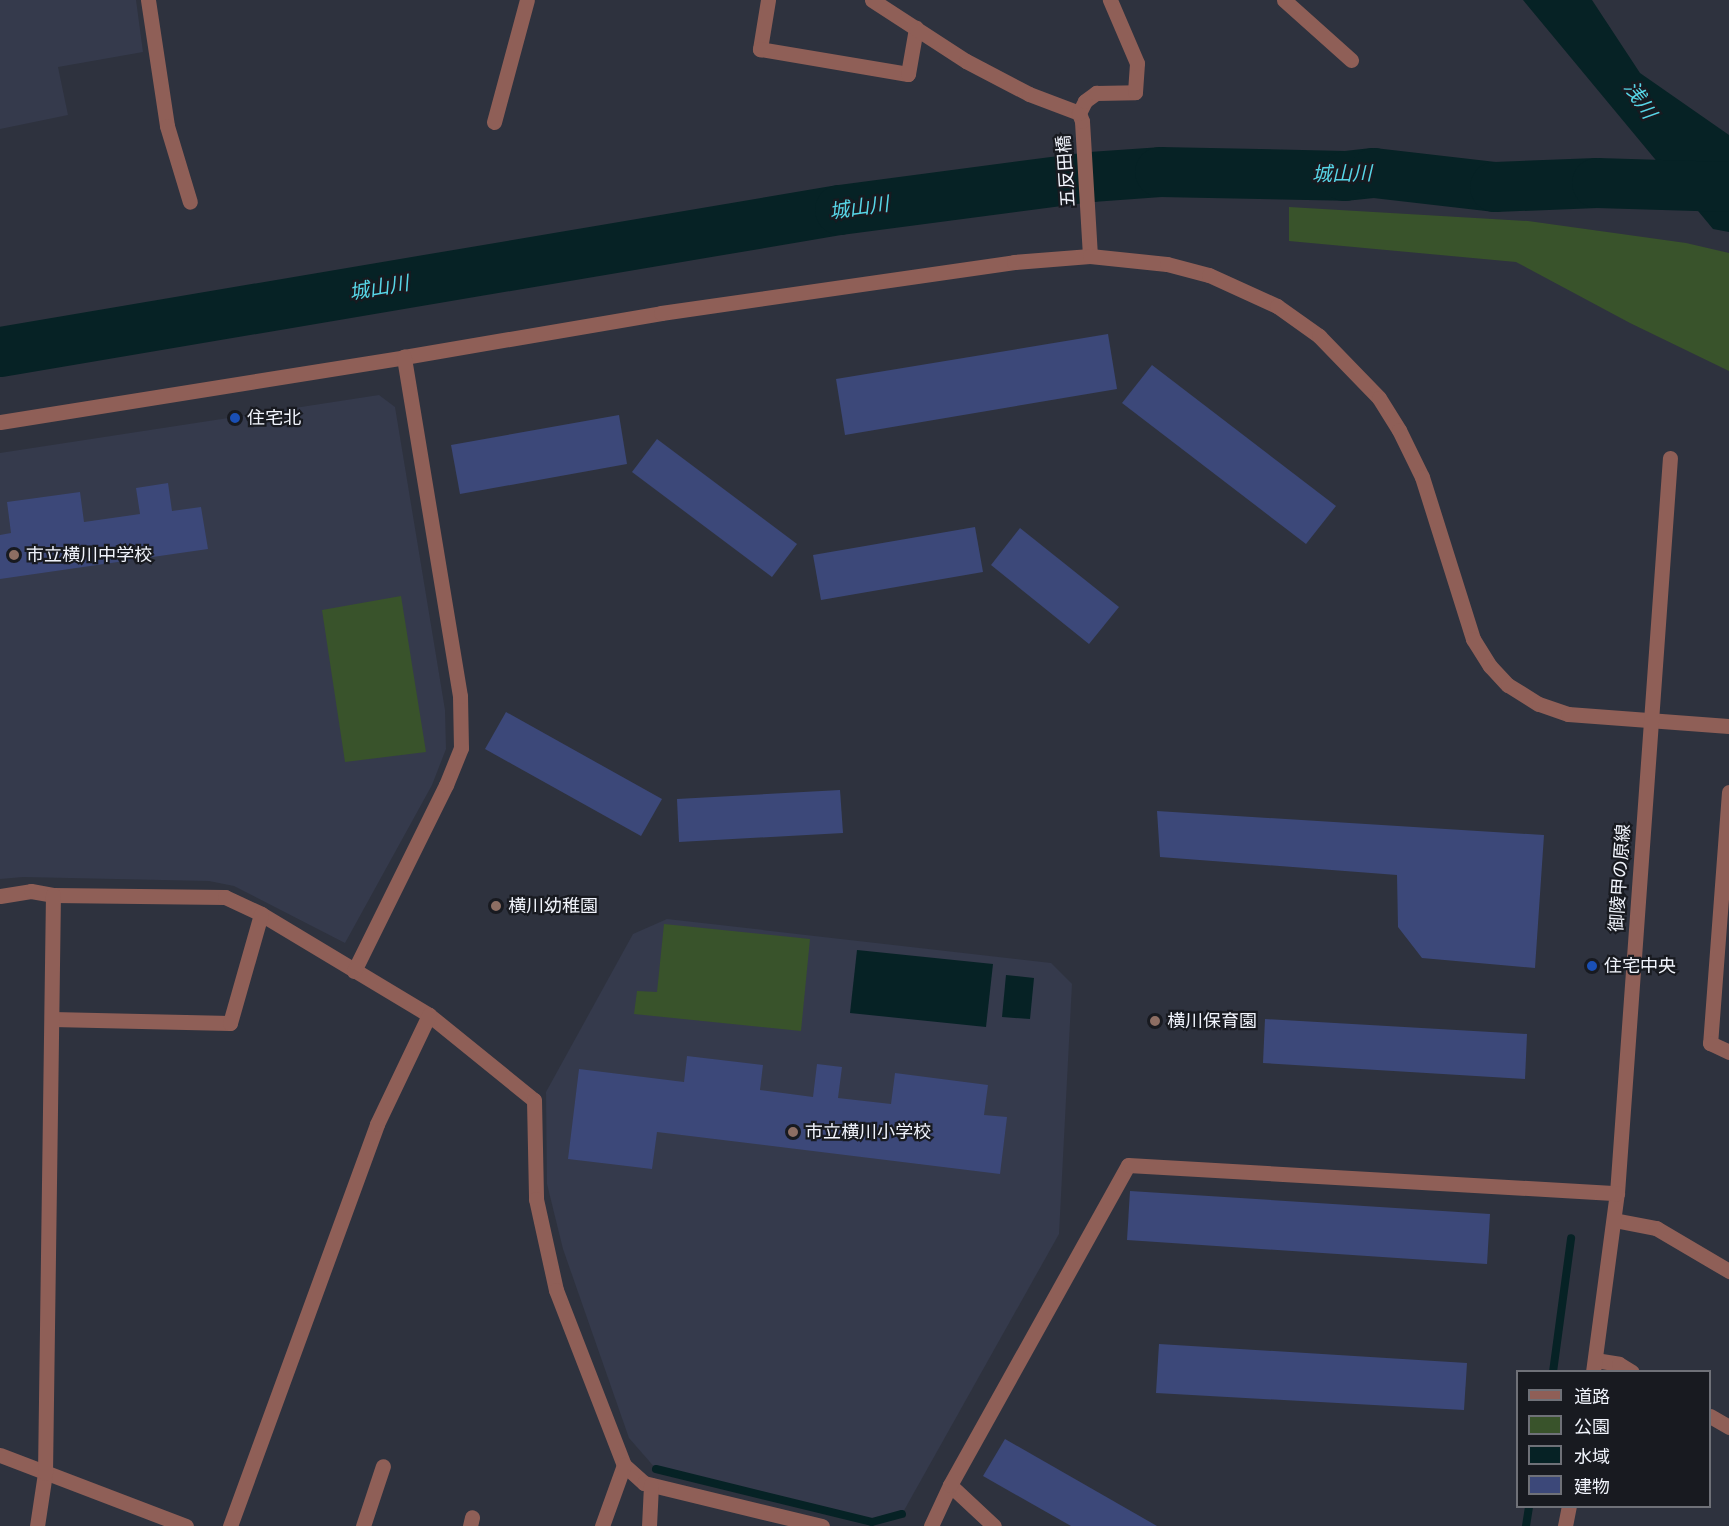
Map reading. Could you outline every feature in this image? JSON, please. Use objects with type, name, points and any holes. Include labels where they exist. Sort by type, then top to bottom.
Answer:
[{"type":"street","points":[[148,0],[167,126],[190,202]]},
{"type":"street","points":[[494,122],[527,0]]},
{"type":"street","points":[[768,0],[760,49],[908,74],[916,28]]},
{"type":"street","points":[[872,0],[966,61],[1081,117],[1085,101],[1096,93],[1135,92],[1137,63],[1110,0]]},
{"type":"street","points":[[1284,0],[1351,60]]},
{"type":"street","name":"五反田橋","points":[[1081,117],[1090,256]]},
{"type":"street","points":[[0,422],[661,313],[1014,262],[1090,256],[1167,264],[1209,275],[1277,306],[1319,336],[1379,398],[1399,430],[1422,477],[1473,639],[1490,666],[1508,685],[1553,709],[1585,716],[1729,726]]},
{"type":"street","points":[[354,971],[446,785],[461,747],[460,696],[404,357]]},
{"type":"street","name":"御陵甲の原線","points":[[1594,1366],[1617,1193],[1670,458]]},
{"type":"street","points":[[1729,792],[1710,1043],[1729,1052]]},
{"type":"street","points":[[0,896],[31,891],[53,895],[225,897],[261,914],[429,1015],[534,1100],[536,1199],[556,1290],[624,1465],[644,1483],[822,1526]]},
{"type":"street","points":[[38,1526],[45,1473],[53,895]]},
{"type":"street","points":[[52,1018],[230,1023],[261,914]]},
{"type":"street","points":[[230,1526],[377,1124],[429,1015]]},
{"type":"street","points":[[931,1526],[950,1485],[1128,1165],[1617,1193]]},
{"type":"street","points":[[1614,1220],[1656,1228],[1729,1271]]},
{"type":"street","points":[[1594,1366],[1619,1364],[1630,1370]]},
{"type":"street","points":[[1711,1417],[1729,1427]]},
{"type":"street","points":[[0,1455],[142,1507],[186,1526]]},
{"type":"street","points":[[602,1526],[624,1465]]},
{"type":"street","points":[[363,1526],[383,1466]]},
{"type":"street","points":[[649,1526],[651,1485]]},
{"type":"street","points":[[950,1485],[994,1526]]},
{"type":"street","points":[[1565,1526],[1569,1508]]},
{"type":"shaded area","points":[[0,0],[136,0],[143,52],[58,67],[68,115],[0,129]]},
{"type":"shaded area","points":[[379,395],[395,407],[445,710],[446,749],[432,785],[345,943],[234,886],[209,881],[23,877],[0,879],[0,453]]},
{"type":"shaded area","points":[[667,919],[1051,963],[1072,984],[1059,1234],[902,1514],[872,1522],[656,1469],[629,1438],[563,1249],[547,1184],[546,1092],[633,934]]},
{"type":"green space","points":[[1289,207],[1528,221],[1686,243],[1729,253],[1729,371],[1630,323],[1516,262],[1289,241]]},
{"type":"green space","points":[[401,596],[426,752],[345,762],[322,610]]},
{"type":"green space","points":[[664,924],[810,939],[801,1031],[634,1014],[637,991],[657,992]]},
{"type":"water","name":"浅川","points":[[1523,0],[1592,0],[1640,73],[1729,135],[1729,166],[1718,211],[1729,172],[1729,232],[1713,229]]},
{"type":"water","points":[[857,950],[993,964],[986,1027],[850,1013]]},
{"type":"water","points":[[1006,975],[1034,978],[1030,1019],[1002,1017]]},
{"type":"building","points":[[1108,334],[1117,389],[845,435],[836,379]]},
{"type":"building","points":[[1152,365],[1336,506],[1306,544],[1122,403]]},
{"type":"building","points":[[619,415],[627,464],[460,494],[451,445]]},
{"type":"building","points":[[657,439],[797,544],[772,577],[632,472]]},
{"type":"building","points":[[168,483],[172,511],[201,507],[208,549],[0,579],[0,535],[11,533],[7,502],[80,492],[84,522],[140,514],[136,488]]},
{"type":"building","points":[[975,527],[983,572],[821,600],[813,555]]},
{"type":"building","points":[[1020,528],[1119,607],[1089,644],[991,565]]},
{"type":"building","points":[[506,712],[662,799],[641,836],[485,749]]},
{"type":"building","points":[[840,790],[843,833],[679,842],[677,799]]},
{"type":"building","points":[[1157,811],[1544,835],[1535,968],[1422,958],[1398,927],[1397,875],[1160,857]]},
{"type":"building","points":[[1265,1019],[1527,1034],[1525,1079],[1263,1063]]},
{"type":"building","points":[[687,1056],[763,1065],[760,1090],[813,1097],[817,1064],[842,1067],[838,1098],[891,1104],[895,1073],[988,1085],[984,1115],[1007,1117],[1000,1174],[657,1132],[652,1169],[568,1159],[579,1069],[684,1082]]},
{"type":"building","points":[[1130,1191],[1490,1214],[1487,1264],[1127,1240]]},
{"type":"building","points":[[1159,1344],[1467,1363],[1464,1410],[1156,1393]]},
{"type":"building","points":[[1005,1439],[1157,1526],[1071,1526],[983,1476]]},
{"type":"waterway","name":"城山川","points":[[0,352],[840,210],[1091,177],[1160,172],[1345,176],[1374,173],[1495,187],[1597,183],[1729,187]]},
{"type":"waterway","points":[[1553,1370],[1571,1238]]},
{"type":"waterway","points":[[656,1469],[872,1522],[902,1514]]},
{"type":"waterway","points":[[1526,1526],[1529,1508]]},
{"type":"place","name":"住宅北","points":[[235,418]]},
{"type":"place","name":"市立横川中学校","points":[[14,555]]},
{"type":"place","name":"横川幼稚園","points":[[496,906]]},
{"type":"place","name":"住宅中央","points":[[1592,966]]},
{"type":"place","name":"横川保育園","points":[[1155,1021]]},
{"type":"place","name":"市立横川小学校","points":[[793,1132]]}]
